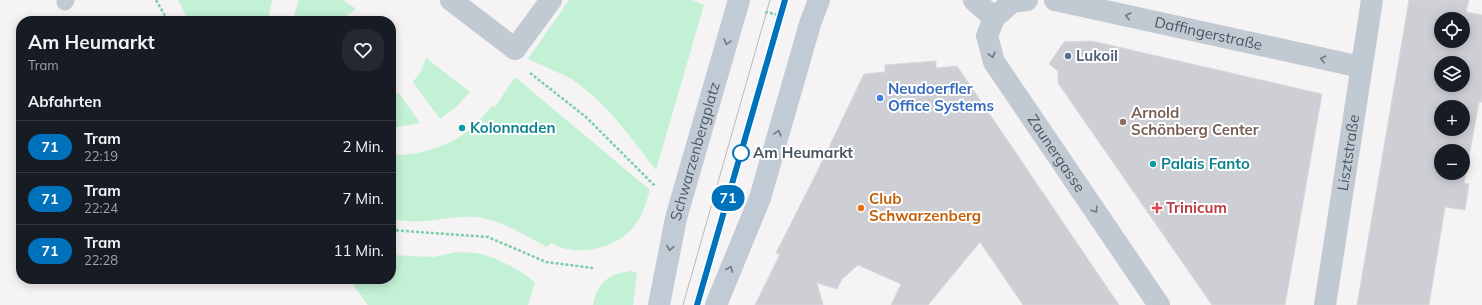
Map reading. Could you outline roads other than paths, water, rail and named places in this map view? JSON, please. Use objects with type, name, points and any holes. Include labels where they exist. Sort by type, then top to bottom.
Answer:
[{"type":"main road","name":"Schwarzenbergplatz","points":[[659,305],[676,218],[739,0]]},
{"type":"main road","points":[[716,305],[760,198],[810,24],[819,0]]},
{"type":"street","points":[[451,0],[515,49],[551,0]]},
{"type":"street","points":[[974,0],[994,18],[1012,2],[1027,0]]},
{"type":"street","name":"Daffingerstraße","points":[[1055,0],[1361,67]]},
{"type":"street","name":"Lisztstraße","points":[[1325,305],[1372,0]]},
{"type":"street","name":"Zaunergasse","points":[[994,18],[988,36],[994,62],[1159,305]]},
{"type":"tram line","points":[[683,305],[770,0]]},
{"type":"tram line","points":[[697,305],[785,0]]},
{"type":"tram line","name":"71","points":[[697,305],[785,0]]},
{"type":"place","name":"Lukoil","points":[[1068,56]]},
{"type":"place","name":"Neudoerfler Office Systems","points":[[880,98]]},
{"type":"place","name":"Arnold Schönberg Center","points":[[1123,122]]},
{"type":"place","name":"Kolonnaden","points":[[462,128]]},
{"type":"place","name":"Am Heumarkt","points":[[741,153]]},
{"type":"place","name":"Palais Fanto","points":[[1153,164]]},
{"type":"place","name":"Club Schwarzenberg","points":[[861,208]]},
{"type":"place","name":"Trinicum","points":[[1157,208]]}]
